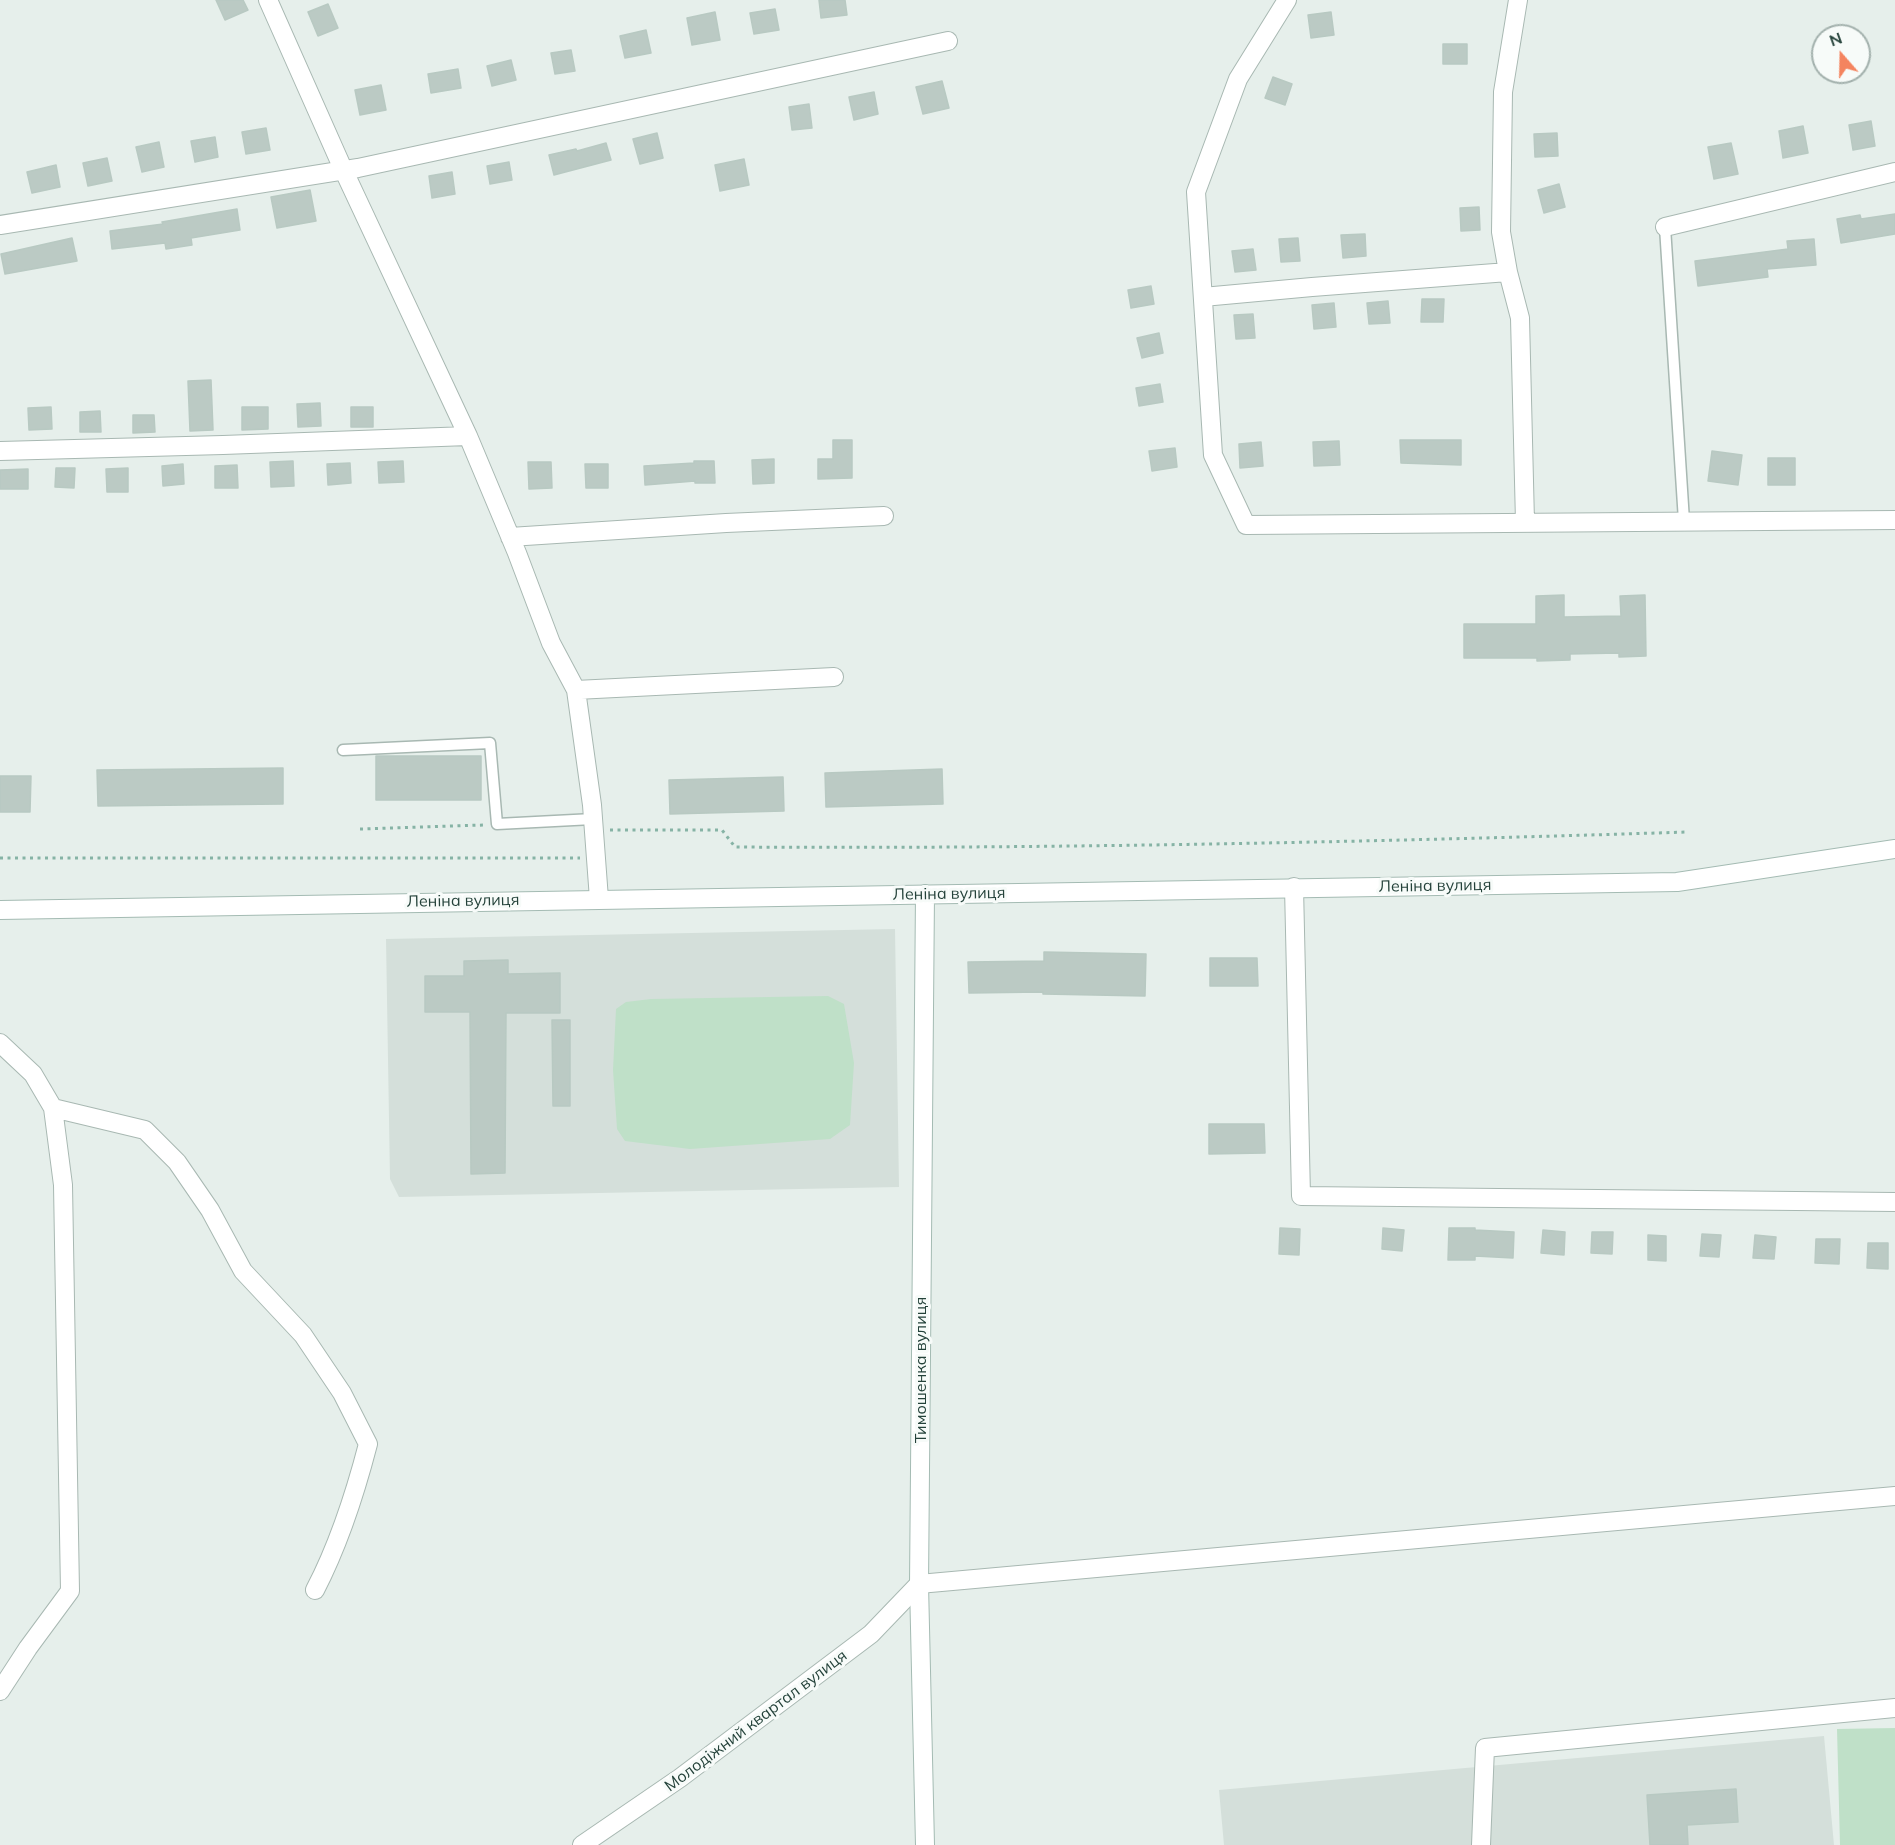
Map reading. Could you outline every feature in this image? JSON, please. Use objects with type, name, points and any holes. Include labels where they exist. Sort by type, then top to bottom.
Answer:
[{"type":"street","points":[[268,0],[468,436],[551,643],[576,690],[593,825],[599,899]]},
{"type":"street","points":[[1287,0],[1238,79],[1196,192],[1213,455],[1246,525],[1895,520]]},
{"type":"street","points":[[1518,0],[1503,92],[1501,232],[1520,318],[1525,522]]},
{"type":"street","points":[[0,225],[369,166],[948,42]]},
{"type":"street","points":[[1665,227],[1895,172]]},
{"type":"street","points":[[1203,297],[1508,272]]},
{"type":"street","points":[[0,451],[223,446],[468,436]]},
{"type":"street","points":[[510,537],[726,523],[884,516]]},
{"type":"street","points":[[576,690],[834,677]]},
{"type":"street","name":"Леніна вулиця","points":[[0,910],[1677,882],[1895,849]]},
{"type":"street","points":[[1294,888],[1301,1196],[1895,1202]]},
{"type":"street","name":"Тимошенка вулиця","points":[[925,894],[919,1584],[926,1845]]},
{"type":"street","points":[[0,1043],[33,1074],[53,1108],[63,1185],[70,1591],[0,1691]]},
{"type":"street","points":[[53,1108],[145,1130],[177,1162],[210,1210],[243,1271],[303,1335],[342,1393],[368,1444],[332,1558],[315,1590]]},
{"type":"street","points":[[919,1584],[1895,1496]]},
{"type":"street","name":"Молодіжний квартал вулиця","points":[[582,1845],[680,1778],[871,1634],[919,1584]]},
{"type":"street","points":[[1481,1845],[1485,1748],[1895,1708]]},
{"type":"lane","points":[[1665,227],[1684,521]]},
{"type":"lane","points":[[343,750],[490,743],[497,824],[593,825]]},
{"type":"path","points":[[360,829],[497,824]]},
{"type":"path","points":[[593,825],[722,830],[735,847],[837,848],[1429,840],[1688,832]]},
{"type":"path","points":[[0,858],[596,858]]},
{"type":"shaded area","points":[[895,929],[899,1187],[399,1197],[390,1179],[386,939]]},
{"type":"shaded area","points":[[1824,1736],[1834,1845],[1224,1845],[1219,1790]]},
{"type":"green space","points":[[828,996],[844,1004],[854,1063],[850,1125],[830,1139],[690,1149],[625,1141],[617,1129],[613,1070],[616,1009],[626,1002],[651,999]]},
{"type":"green space","points":[[1895,1728],[1895,1845],[1840,1845],[1837,1729]]},
{"type":"building","points":[[216,0],[243,0],[248,10],[225,20]]},
{"type":"building","points":[[819,0],[845,0],[847,15],[821,18]]},
{"type":"building","points":[[328,4],[338,28],[318,36],[308,12]]},
{"type":"building","points":[[775,9],[779,30],[754,34],[750,13]]},
{"type":"building","points":[[715,12],[720,40],[692,45],[687,18]]},
{"type":"building","points":[[1331,12],[1334,35],[1311,38],[1308,15]]},
{"type":"building","points":[[646,30],[651,53],[625,58],[620,36]]},
{"type":"building","points":[[1443,44],[1467,44],[1467,64],[1443,64]]},
{"type":"building","points":[[571,50],[575,71],[555,74],[551,53]]},
{"type":"building","points":[[511,60],[516,80],[492,86],[487,66]]},
{"type":"building","points":[[458,69],[461,88],[431,93],[428,74]]},
{"type":"building","points":[[1273,77],[1292,84],[1285,105],[1265,98]]},
{"type":"building","points":[[942,81],[949,108],[923,114],[916,87]]},
{"type":"building","points":[[381,85],[386,110],[360,115],[355,90]]},
{"type":"building","points":[[874,92],[878,114],[854,120],[849,97]]},
{"type":"building","points":[[809,104],[812,128],[792,130],[789,107]]},
{"type":"building","points":[[1871,121],[1875,146],[1853,150],[1849,125]]},
{"type":"building","points":[[1803,126],[1808,153],[1783,158],[1779,131]]},
{"type":"building","points":[[266,128],[270,150],[246,154],[242,132]]},
{"type":"building","points":[[657,133],[663,158],[640,164],[633,139]]},
{"type":"building","points":[[1557,133],[1558,156],[1535,157],[1534,134]]},
{"type":"building","points":[[215,137],[218,157],[195,162],[191,141]]},
{"type":"building","points":[[159,142],[164,167],[142,172],[136,147]]},
{"type":"building","points":[[606,143],[611,160],[554,175],[549,155],[576,149],[577,151]]},
{"type":"building","points":[[1731,143],[1738,174],[1714,179],[1708,147]]},
{"type":"building","points":[[107,158],[112,181],[88,186],[83,163]]},
{"type":"building","points":[[744,159],[749,185],[720,191],[715,165]]},
{"type":"building","points":[[509,162],[512,180],[490,184],[487,166]]},
{"type":"building","points":[[56,165],[60,187],[32,193],[27,172]]},
{"type":"building","points":[[452,172],[455,194],[432,198],[429,176]]},
{"type":"building","points":[[1559,184],[1565,207],[1544,213],[1538,190]]},
{"type":"building","points":[[310,190],[316,221],[277,228],[271,197]]},
{"type":"building","points":[[1479,207],[1480,230],[1461,231],[1460,208]]},
{"type":"building","points":[[237,209],[240,230],[191,238],[192,245],[166,249],[165,243],[112,249],[110,231],[163,224],[162,222]]},
{"type":"building","points":[[1895,214],[1895,234],[1841,243],[1837,219],[1860,215],[1861,219]]},
{"type":"building","points":[[1365,234],[1366,256],[1343,258],[1341,235]]},
{"type":"building","points":[[72,238],[77,261],[5,274],[1,254]]},
{"type":"building","points":[[1298,238],[1300,261],[1281,262],[1279,239]]},
{"type":"building","points":[[1814,239],[1816,265],[1767,269],[1768,277],[1698,286],[1695,261],[1788,249],[1787,241]]},
{"type":"building","points":[[1253,249],[1256,270],[1235,272],[1232,251]]},
{"type":"building","points":[[1151,286],[1154,304],[1131,308],[1128,290]]},
{"type":"building","points":[[1422,299],[1444,299],[1443,322],[1421,322]]},
{"type":"building","points":[[1388,301],[1390,323],[1369,324],[1367,303]]},
{"type":"building","points":[[1334,303],[1336,327],[1314,329],[1312,305]]},
{"type":"building","points":[[1253,314],[1255,338],[1236,339],[1234,315]]},
{"type":"building","points":[[1159,333],[1163,353],[1142,358],[1137,338]]},
{"type":"building","points":[[211,380],[213,430],[190,431],[188,381]]},
{"type":"building","points":[[1160,384],[1163,402],[1139,406],[1136,388]]},
{"type":"building","points":[[320,403],[321,426],[298,427],[297,404]]},
{"type":"building","points":[[51,407],[52,429],[29,430],[28,408]]},
{"type":"building","points":[[242,407],[268,407],[268,429],[242,430]]},
{"type":"building","points":[[351,407],[373,407],[373,427],[351,427]]},
{"type":"building","points":[[100,411],[101,432],[80,432],[80,412]]},
{"type":"building","points":[[133,415],[154,415],[155,432],[133,433]]},
{"type":"building","points":[[833,440],[852,440],[852,478],[818,479],[818,459],[833,459]]},
{"type":"building","points":[[1400,440],[1461,440],[1461,465],[1401,463]]},
{"type":"building","points":[[1339,441],[1340,465],[1314,466],[1313,442]]},
{"type":"building","points":[[1261,442],[1263,466],[1240,468],[1239,444]]},
{"type":"building","points":[[1175,448],[1177,467],[1152,471],[1149,451]]},
{"type":"building","points":[[1712,451],[1742,455],[1738,485],[1708,481]]},
{"type":"building","points":[[1768,458],[1795,458],[1795,485],[1768,485]]},
{"type":"building","points":[[774,459],[774,483],[753,484],[752,460]]},
{"type":"building","points":[[293,461],[294,486],[271,487],[270,462]]},
{"type":"building","points":[[403,461],[404,482],[379,483],[378,462]]},
{"type":"building","points":[[694,461],[714,461],[715,483],[695,483],[695,481],[645,485],[644,466],[694,463]]},
{"type":"building","points":[[528,462],[551,462],[552,488],[529,489]]},
{"type":"building","points":[[350,463],[351,483],[328,485],[327,464]]},
{"type":"building","points":[[183,464],[184,484],[163,486],[162,466]]},
{"type":"building","points":[[585,464],[608,464],[608,488],[586,488]]},
{"type":"building","points":[[237,465],[238,488],[215,488],[215,466]]},
{"type":"building","points":[[56,468],[75,468],[74,488],[55,487]]},
{"type":"building","points":[[128,468],[128,492],[107,492],[106,469]]},
{"type":"building","points":[[28,469],[28,489],[0,489],[0,470]]},
{"type":"building","points":[[1564,595],[1564,617],[1621,616],[1620,596],[1645,595],[1646,656],[1619,657],[1619,653],[1570,654],[1570,660],[1537,661],[1537,658],[1464,658],[1464,624],[1536,624],[1536,596]]},
{"type":"building","points":[[376,756],[481,756],[481,800],[376,800]]},
{"type":"building","points":[[283,768],[283,804],[98,806],[97,770]]},
{"type":"building","points":[[942,769],[943,804],[826,807],[825,773]]},
{"type":"building","points":[[0,776],[31,776],[30,812],[0,812]]},
{"type":"building","points":[[783,777],[784,811],[670,814],[669,780]]},
{"type":"building","points":[[1044,952],[1146,954],[1145,996],[1043,994],[1043,992],[969,993],[968,962],[1044,961]]},
{"type":"building","points":[[1210,958],[1257,958],[1258,986],[1210,986]]},
{"type":"building","points":[[508,960],[508,974],[560,973],[560,1013],[506,1013],[505,1173],[471,1174],[470,1012],[425,1012],[425,976],[464,976],[464,961]]},
{"type":"building","points":[[552,1020],[570,1020],[570,1106],[553,1106]]},
{"type":"building","points":[[1209,1124],[1264,1124],[1265,1153],[1209,1154]]},
{"type":"building","points":[[1280,1228],[1300,1229],[1299,1255],[1279,1254]]},
{"type":"building","points":[[1383,1228],[1404,1230],[1402,1251],[1382,1249]]},
{"type":"building","points":[[1449,1228],[1514,1232],[1513,1258],[1475,1256],[1475,1260],[1448,1260]]},
{"type":"building","points":[[1543,1230],[1565,1232],[1564,1255],[1541,1253]]},
{"type":"building","points":[[1592,1232],[1613,1232],[1612,1254],[1591,1253]]},
{"type":"building","points":[[1702,1234],[1721,1235],[1719,1257],[1700,1256]]},
{"type":"building","points":[[1648,1235],[1666,1236],[1666,1261],[1648,1260]]},
{"type":"building","points":[[1755,1235],[1776,1237],[1774,1259],[1753,1258]]},
{"type":"building","points":[[1816,1239],[1840,1239],[1839,1264],[1815,1263]]},
{"type":"building","points":[[1868,1243],[1888,1243],[1888,1269],[1867,1268]]},
{"type":"building","points":[[1736,1789],[1738,1822],[1687,1825],[1688,1845],[1650,1845],[1647,1795]]}]
